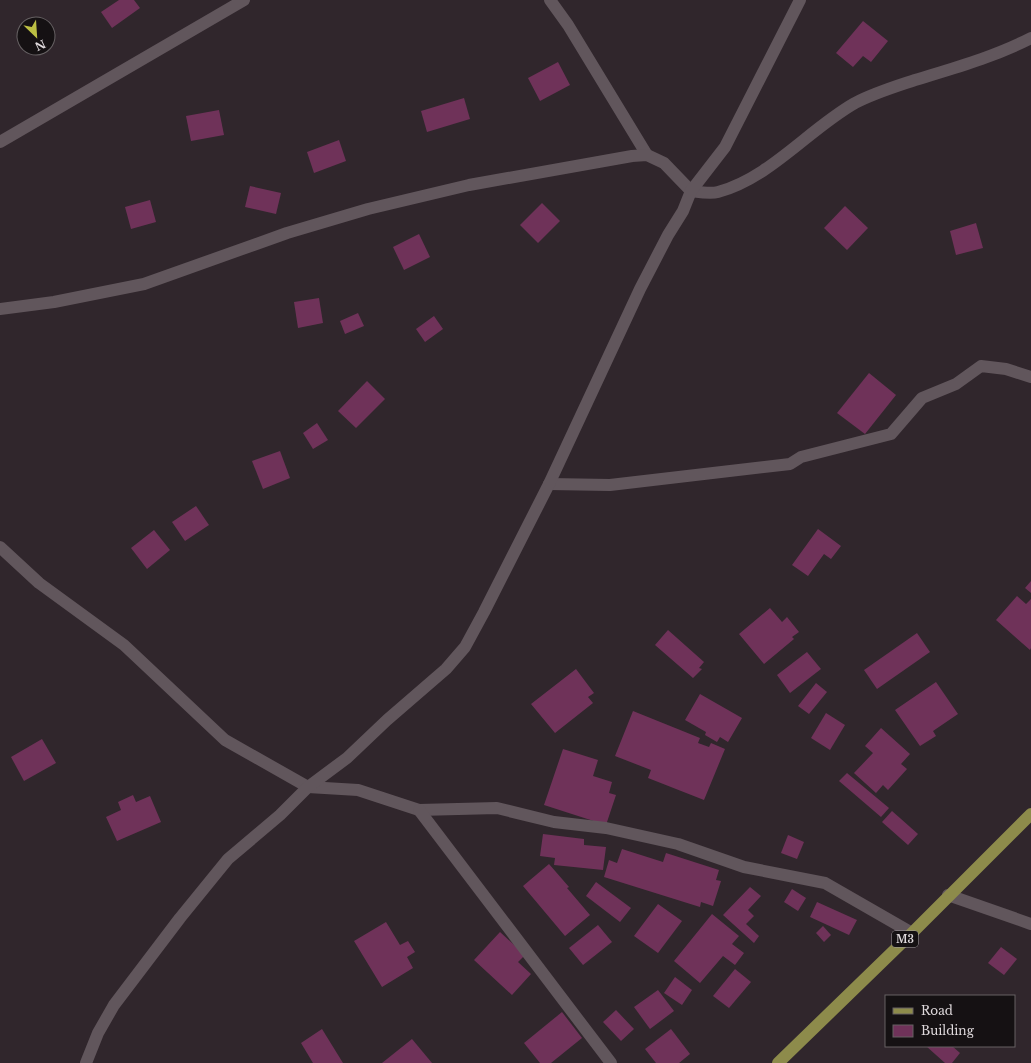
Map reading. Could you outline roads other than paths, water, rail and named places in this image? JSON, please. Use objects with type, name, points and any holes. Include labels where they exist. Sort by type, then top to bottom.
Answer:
[{"type":"main road","name":"M3","points":[[778,1063],[912,933],[948,895],[1031,814]]},
{"type":"street","points":[[0,142],[244,0]]},
{"type":"street","points":[[550,0],[568,25],[647,155]]},
{"type":"street","points":[[86,1063],[98,1033],[114,1005],[180,918],[228,859],[280,815],[308,787],[347,758],[387,720],[446,670],[465,648],[548,484],[640,290],[668,235],[683,211],[691,191],[725,147],[800,0]]},
{"type":"street","points":[[0,309],[54,302],[144,284],[287,233],[368,209],[469,185],[632,156],[647,155],[664,163],[691,191],[717,192],[737,184],[766,168],[831,119],[849,107],[876,93],[981,60],[1031,38]]},
{"type":"street","points":[[548,484],[610,485],[790,464],[801,457],[891,434],[922,398],[956,384],[981,366],[1006,369],[1031,377]]},
{"type":"street","points":[[0,547],[39,583],[124,645],[225,740],[308,787],[358,790],[419,810],[497,808],[554,822],[606,828],[678,844],[744,867],[825,883],[912,933]]},
{"type":"street","points":[[419,810],[611,1063]]},
{"type":"street","points":[[948,895],[1031,924]]}]
